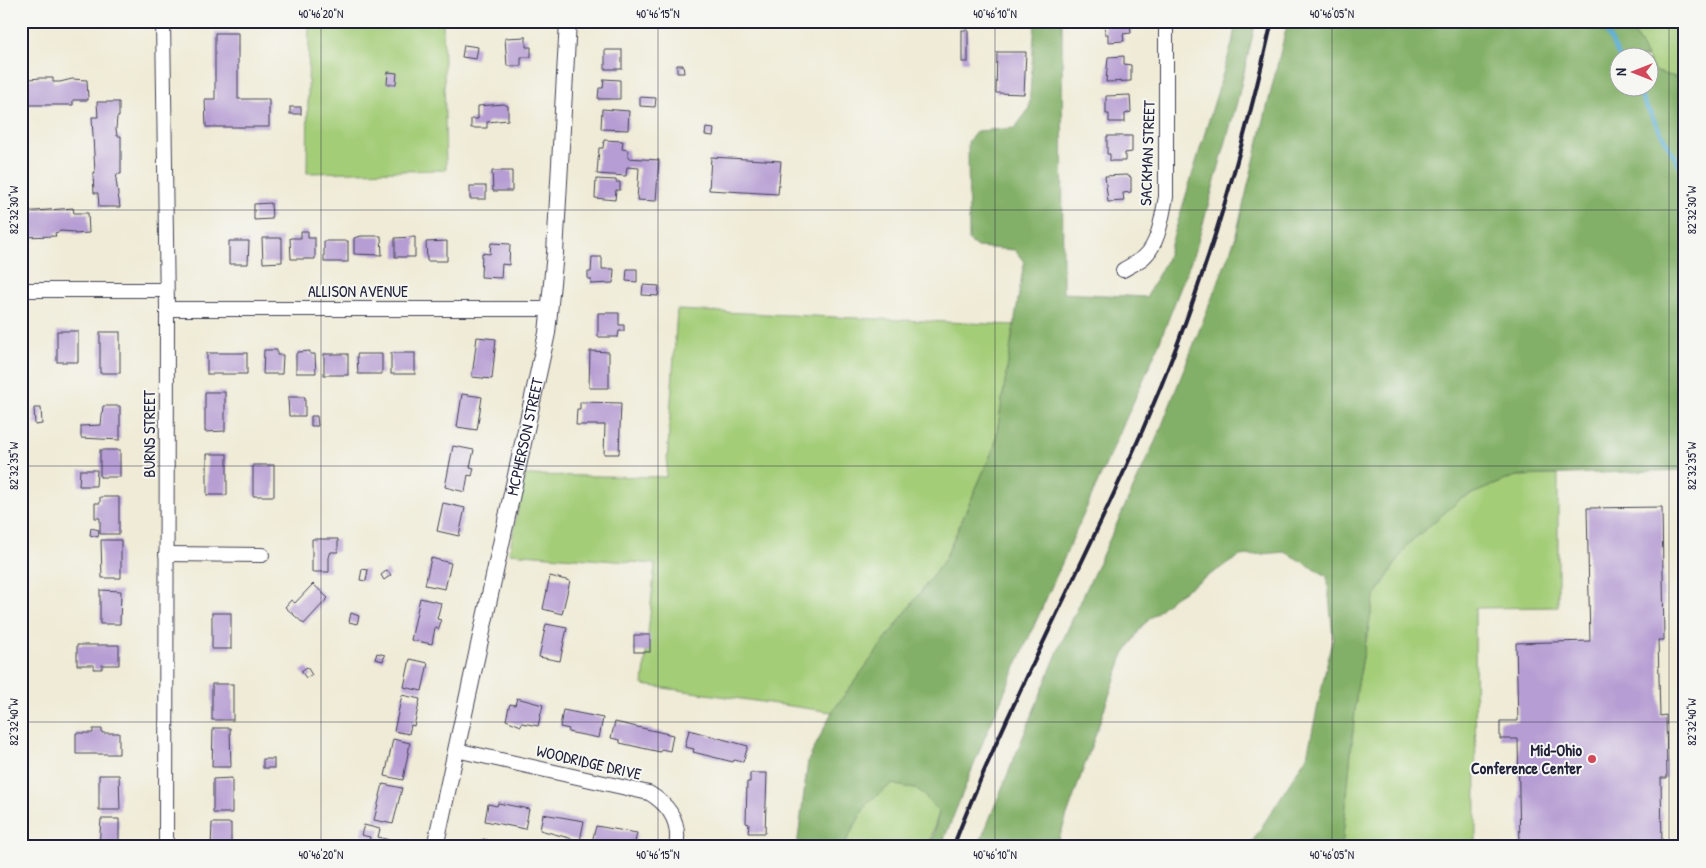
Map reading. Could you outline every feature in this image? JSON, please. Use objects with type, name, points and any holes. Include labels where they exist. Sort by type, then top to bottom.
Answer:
[{"type":"street","name":"BURNS STREET","points":[[163,21],[167,309],[166,847]]},
{"type":"street","name":"MCPHERSON STREET","points":[[435,847],[542,356],[550,309],[568,21]]},
{"type":"street","name":"SACKMAN STREET","points":[[1123,270],[1144,257],[1151,249],[1161,224],[1166,197],[1166,21]]},
{"type":"street","points":[[21,290],[166,290]]},
{"type":"street","name":"ALLISON AVENUE","points":[[167,309],[550,309]]},
{"type":"street","points":[[166,554],[262,555]]},
{"type":"street","name":"WOODRIDGE DRIVE","points":[[456,750],[649,793],[670,810],[677,826],[676,847]]},
{"type":"green space","points":[[309,21],[443,21],[446,170],[307,173]]},
{"type":"green space","points":[[1035,21],[1062,21],[1063,293],[1146,297],[1166,261],[1232,44],[1236,21],[1256,21],[1237,102],[1197,245],[1156,351],[987,732],[941,847],[928,847],[933,837],[939,812],[919,790],[892,784],[867,803],[843,847],[797,847],[808,761],[832,712],[945,559],[995,445],[1024,262],[1015,250],[977,247],[969,241],[968,142],[977,131],[1015,128],[1029,109]]},
{"type":"green space","points":[[1288,21],[1628,21],[1642,48],[1608,48],[1608,98],[1658,98],[1658,72],[1685,80],[1685,470],[1516,476],[1462,498],[1408,544],[1374,598],[1357,689],[1342,847],[1249,847],[1307,756],[1333,636],[1327,576],[1285,552],[1240,556],[1174,597],[1142,626],[1123,656],[1056,847],[978,847],[1060,646],[1159,433],[1235,239]]},
{"type":"green space","points":[[1628,21],[1685,21],[1685,80],[1658,72],[1658,48],[1642,48]]},
{"type":"green space","points":[[677,310],[1014,325],[995,445],[945,559],[832,712],[643,685],[655,564],[509,553],[525,475],[666,477]]},
{"type":"green space","points":[[1558,475],[1558,607],[1475,608],[1476,847],[1342,847],[1357,689],[1374,598],[1408,544],[1462,498],[1516,476]]},
{"type":"green space","points":[[892,784],[919,790],[939,812],[928,847],[843,847],[867,803]]},
{"type":"building","points":[[681,21],[690,21],[689,28],[680,27]]},
{"type":"building","points":[[1104,21],[1130,21],[1131,33],[1123,34],[1124,41],[1108,42]]},
{"type":"building","points":[[962,30],[968,30],[968,62],[962,62]]},
{"type":"building","points":[[215,33],[238,33],[238,99],[269,99],[269,127],[206,127],[205,99],[215,99]]},
{"type":"building","points":[[526,37],[526,47],[531,47],[531,57],[521,57],[521,66],[507,66],[505,38]]},
{"type":"building","points":[[464,45],[478,47],[476,59],[462,57]]},
{"type":"building","points":[[605,50],[622,50],[622,69],[605,69]]},
{"type":"building","points":[[997,52],[1026,52],[1024,94],[996,93]]},
{"type":"building","points":[[1124,56],[1124,64],[1131,65],[1131,81],[1106,82],[1108,57]]},
{"type":"building","points":[[677,65],[683,65],[684,73],[677,73]]},
{"type":"building","points":[[388,72],[397,73],[396,84],[387,84]]},
{"type":"building","points":[[53,78],[53,82],[72,79],[87,80],[88,100],[73,100],[73,105],[21,105],[21,80]]},
{"type":"building","points":[[604,79],[620,80],[620,99],[598,99],[599,88],[603,88]]},
{"type":"building","points":[[1130,95],[1131,112],[1125,114],[1125,122],[1109,122],[1109,114],[1106,114],[1106,96]]},
{"type":"building","points":[[640,97],[656,98],[655,107],[640,106]]},
{"type":"building","points":[[97,102],[119,102],[119,117],[117,117],[116,129],[117,136],[121,136],[121,174],[117,174],[116,180],[120,207],[99,207],[98,193],[94,193],[93,173],[95,173],[92,117],[98,117]]},
{"type":"building","points":[[504,104],[508,106],[508,120],[487,122],[487,128],[471,128],[471,119],[478,119],[478,106]]},
{"type":"building","points":[[290,107],[301,107],[301,114],[290,114]]},
{"type":"building","points":[[602,109],[629,111],[628,130],[601,129]]},
{"type":"building","points":[[706,128],[714,129],[713,136],[705,135]]},
{"type":"building","points":[[1107,136],[1132,136],[1132,152],[1125,153],[1125,161],[1110,161],[1110,154],[1107,154]]},
{"type":"building","points":[[604,140],[623,141],[622,149],[628,150],[628,158],[659,160],[656,201],[637,200],[639,168],[627,167],[626,176],[597,174],[599,148],[603,148]]},
{"type":"building","points":[[711,157],[781,161],[778,194],[709,190]]},
{"type":"building","points":[[492,171],[512,171],[512,191],[493,191]]},
{"type":"building","points":[[1126,175],[1131,177],[1131,192],[1123,193],[1124,201],[1108,202],[1105,176]]},
{"type":"building","points":[[596,179],[620,182],[620,190],[616,190],[615,200],[595,198]]},
{"type":"building","points":[[470,186],[486,186],[486,199],[470,199]]},
{"type":"building","points":[[271,203],[272,219],[254,220],[254,204]]},
{"type":"building","points":[[73,208],[74,213],[88,213],[89,233],[74,234],[74,232],[61,231],[55,233],[56,236],[21,237],[21,212]]},
{"type":"building","points":[[301,231],[308,231],[308,238],[315,238],[315,259],[291,259],[290,238],[301,238]]},
{"type":"building","points":[[381,236],[382,255],[354,254],[354,238]]},
{"type":"building","points":[[415,237],[415,257],[395,257],[395,238]]},
{"type":"building","points":[[262,238],[282,238],[282,262],[263,263]]},
{"type":"building","points":[[229,241],[249,241],[248,264],[229,264]]},
{"type":"building","points":[[324,241],[348,241],[348,262],[324,262]]},
{"type":"building","points":[[447,241],[447,261],[427,261],[426,242]]},
{"type":"building","points":[[491,243],[510,244],[509,265],[502,264],[501,278],[481,277],[482,253],[490,254]]},
{"type":"building","points":[[592,257],[602,257],[602,269],[614,269],[613,283],[591,284],[591,279],[588,279],[588,272],[591,272]]},
{"type":"building","points":[[627,269],[637,269],[637,282],[626,281]]},
{"type":"building","points":[[643,285],[659,286],[658,296],[642,295]]},
{"type":"building","points":[[598,313],[619,313],[619,325],[624,325],[624,331],[619,331],[618,337],[598,337]]},
{"type":"building","points":[[57,331],[78,331],[78,362],[57,362]]},
{"type":"building","points":[[100,332],[120,332],[120,373],[100,373]]},
{"type":"building","points":[[477,337],[496,339],[492,379],[472,377]]},
{"type":"building","points":[[264,350],[277,350],[277,355],[283,355],[282,374],[263,374]]},
{"type":"building","points":[[310,351],[310,354],[315,354],[316,373],[296,373],[296,354],[298,352]]},
{"type":"building","points":[[590,351],[609,352],[609,388],[589,388]]},
{"type":"building","points":[[207,353],[247,353],[247,374],[207,374]]},
{"type":"building","points":[[391,353],[415,353],[415,374],[391,374]]},
{"type":"building","points":[[324,354],[348,354],[348,375],[324,375]]},
{"type":"building","points":[[357,354],[382,354],[382,374],[358,374]]},
{"type":"building","points":[[205,392],[225,392],[225,431],[205,432]]},
{"type":"building","points":[[462,394],[482,397],[477,430],[457,427]]},
{"type":"building","points":[[288,397],[305,397],[305,416],[289,416]]},
{"type":"building","points":[[580,402],[621,403],[619,454],[604,454],[605,425],[576,425],[577,409],[580,409]]},
{"type":"building","points":[[103,406],[120,406],[120,440],[81,438],[81,426],[101,425]]},
{"type":"building","points":[[34,408],[41,408],[42,424],[35,425]]},
{"type":"building","points":[[311,416],[317,416],[318,426],[311,426]]},
{"type":"building","points":[[453,446],[474,450],[470,467],[474,468],[472,476],[468,475],[465,492],[445,487]]},
{"type":"building","points":[[100,450],[120,450],[120,477],[100,477]]},
{"type":"building","points":[[207,454],[227,454],[227,495],[207,495]]},
{"type":"building","points":[[253,465],[274,465],[274,496],[253,496]]},
{"type":"building","points":[[80,470],[97,470],[96,486],[79,486]]},
{"type":"building","points":[[100,497],[119,497],[119,534],[100,534],[100,518],[95,518],[95,503],[100,503]]},
{"type":"building","points":[[443,503],[465,508],[459,536],[437,531]]},
{"type":"building","name":"Mid-Ohio Conference Center","points":[[1662,507],[1664,640],[1658,640],[1660,716],[1666,715],[1667,778],[1661,778],[1662,847],[1520,847],[1518,739],[1500,739],[1500,721],[1518,721],[1516,643],[1590,641],[1587,508]]},
{"type":"building","points":[[91,528],[99,530],[98,537],[90,535]]},
{"type":"building","points":[[312,539],[338,539],[338,552],[331,552],[329,557],[329,572],[312,572]]},
{"type":"building","points":[[101,540],[121,540],[121,578],[102,578]]},
{"type":"building","points":[[431,558],[451,563],[445,589],[425,585]]},
{"type":"building","points":[[362,569],[368,570],[366,581],[360,580]]},
{"type":"building","points":[[387,570],[391,575],[384,580],[381,575]]},
{"type":"building","points":[[550,576],[570,581],[562,614],[543,609]]},
{"type":"building","points":[[313,584],[328,598],[304,624],[285,607],[291,600],[295,603]]},
{"type":"building","points":[[100,590],[121,591],[120,624],[100,624]]},
{"type":"building","points":[[420,598],[441,603],[437,619],[441,620],[439,629],[435,628],[432,644],[411,640]]},
{"type":"building","points":[[212,613],[231,613],[231,649],[212,649]]},
{"type":"building","points":[[351,613],[359,616],[357,624],[349,622]]},
{"type":"building","points":[[546,624],[567,628],[560,661],[539,657]]},
{"type":"building","points":[[634,635],[650,635],[650,652],[634,652]]},
{"type":"building","points":[[77,645],[119,645],[119,665],[102,665],[102,669],[94,669],[94,665],[77,665]]},
{"type":"building","points":[[377,653],[385,655],[383,661],[375,659]]},
{"type":"building","points":[[410,659],[428,663],[422,691],[404,687]]},
{"type":"building","points":[[307,667],[312,675],[306,678],[301,671]]},
{"type":"building","points":[[212,684],[233,684],[233,720],[212,720]]},
{"type":"building","points":[[402,695],[420,699],[414,726],[411,725],[409,734],[394,731]]},
{"type":"building","points":[[517,698],[543,705],[538,726],[522,723],[521,726],[506,720],[510,704],[515,705]]},
{"type":"building","points":[[563,710],[603,718],[599,738],[568,732],[569,729],[560,727]]},
{"type":"building","points":[[615,722],[673,735],[670,751],[661,749],[660,752],[620,743],[620,740],[611,738]]},
{"type":"building","points":[[213,728],[230,728],[231,767],[212,767]]},
{"type":"building","points":[[93,729],[102,729],[102,733],[119,733],[119,754],[76,754],[76,733],[93,733]]},
{"type":"building","points":[[689,730],[748,746],[743,762],[734,760],[733,762],[693,752],[694,749],[685,747]]},
{"type":"building","points":[[393,739],[410,743],[403,780],[385,776]]},
{"type":"building","points":[[263,759],[274,759],[274,768],[263,768]]},
{"type":"building","points":[[750,773],[767,773],[765,833],[748,833],[749,824],[746,823],[747,782],[750,782]]},
{"type":"building","points":[[99,775],[119,775],[120,810],[99,810]]},
{"type":"building","points":[[232,778],[232,813],[213,813],[213,779]]},
{"type":"building","points":[[383,784],[402,788],[393,824],[374,820]]},
{"type":"building","points":[[498,803],[529,809],[525,829],[485,821],[488,804],[497,806]]},
{"type":"building","points":[[543,814],[584,821],[580,841],[540,830]]},
{"type":"building","points":[[101,819],[119,819],[119,847],[99,847]]},
{"type":"building","points":[[212,823],[231,823],[231,847],[211,847]]},
{"type":"building","points":[[364,825],[380,829],[378,837],[389,840],[388,847],[368,847],[370,837],[361,835]]},
{"type":"building","points":[[596,826],[637,833],[634,847],[604,847],[592,842]]},
{"type":"building","points":[[483,839],[499,843],[498,847],[481,847]]},
{"type":"building","points":[[733,841],[748,846],[748,847],[731,847]]},
{"type":"waterway","points":[[1601,21],[1615,48]]},
{"type":"waterway","points":[[1642,98],[1685,176]]},
{"type":"railway","points":[[953,847],[997,741],[1120,481],[1164,380],[1201,279],[1233,177],[1272,21]]},
{"type":"place","name":"Mid-Ohio Conference Center","points":[[1592,759]]}]
